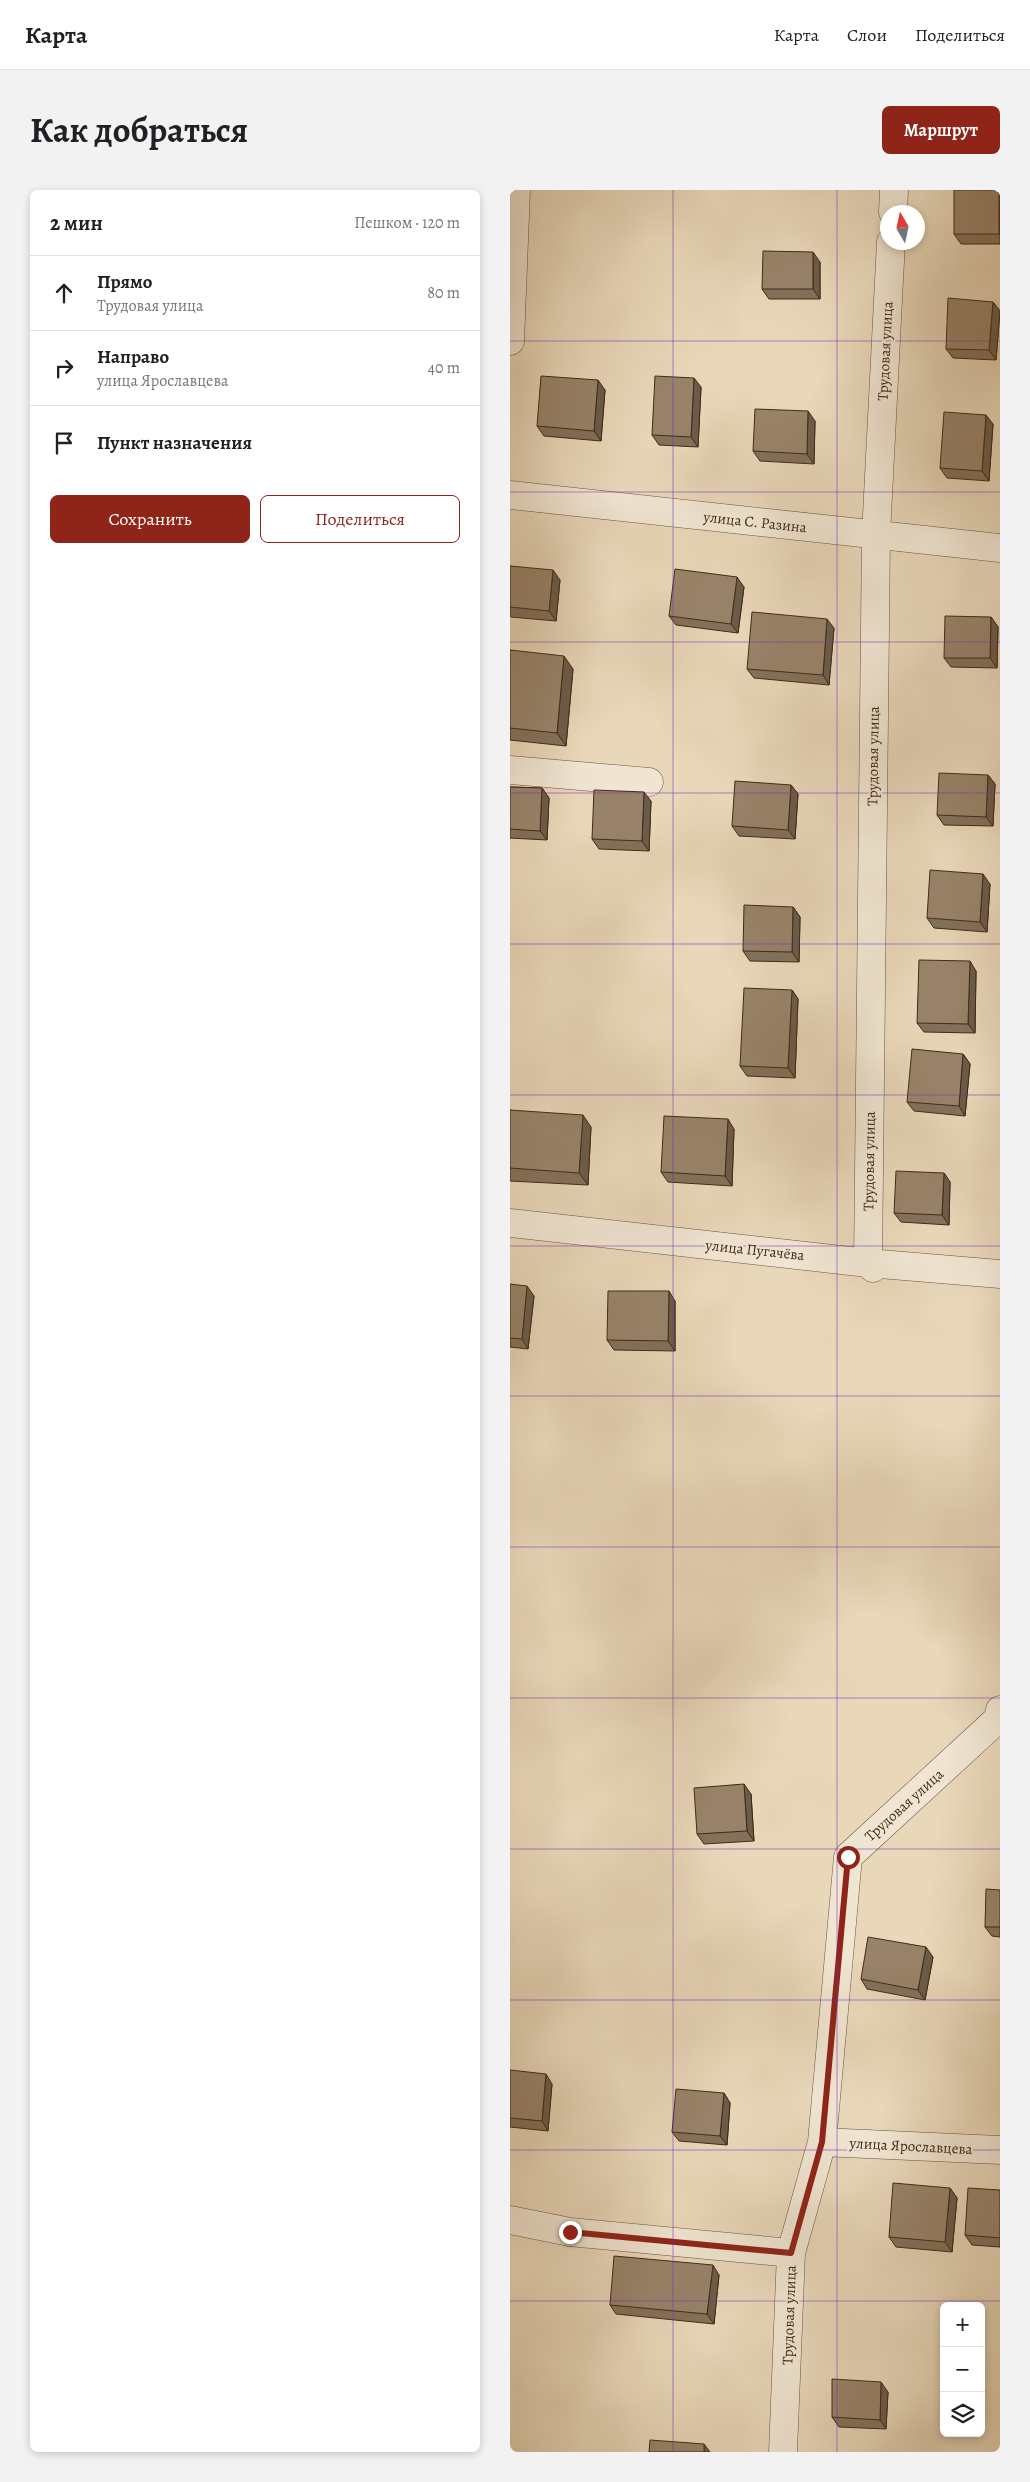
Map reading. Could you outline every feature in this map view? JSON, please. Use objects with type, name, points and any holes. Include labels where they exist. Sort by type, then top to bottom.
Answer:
[{"type":"street","points":[[510,341],[516,190]]},
{"type":"street","points":[[893,205],[894,190]]},
{"type":"street","name":"Трудовая улица","points":[[870,1265],[876,535],[891,250]]},
{"type":"street","name":"улица С. Разина","points":[[510,495],[1000,548]]},
{"type":"street","points":[[510,770],[649,782]]},
{"type":"street","name":"улица Пугачёва","points":[[510,1224],[870,1265],[1000,1274]]},
{"type":"street","name":"Трудовая улица","points":[[783,2452],[791,2253],[822,2142],[848,1857],[998,1719],[1000,1710]]},
{"type":"street","name":"улица Ярославцева","points":[[822,2142],[1000,2150]]},
{"type":"street","points":[[510,2220],[570,2232],[791,2253]]},
{"type":"building","points":[[954,190],[999,190],[999,234],[954,234]]},
{"type":"building","points":[[763,251],[813,252],[813,289],[762,289]]},
{"type":"building","points":[[948,298],[993,302],[989,350],[946,349]]},
{"type":"building","points":[[541,376],[598,380],[594,431],[537,426]]},
{"type":"building","points":[[655,376],[694,378],[691,437],[652,435]]},
{"type":"building","points":[[755,409],[808,411],[807,454],[753,451]]},
{"type":"building","points":[[944,412],[986,415],[982,471],[940,468]]},
{"type":"building","points":[[510,566],[553,570],[549,611],[510,607]]},
{"type":"building","points":[[675,569],[737,577],[731,624],[669,616]]},
{"type":"building","points":[[752,612],[827,619],[823,675],[747,669]]},
{"type":"building","points":[[945,616],[991,617],[990,658],[944,658]]},
{"type":"building","points":[[510,650],[564,656],[557,733],[510,728]]},
{"type":"building","points":[[939,773],[988,775],[986,817],[937,815]]},
{"type":"building","points":[[735,781],[791,785],[788,830],[732,826]]},
{"type":"building","points":[[510,787],[542,788],[540,831],[510,829]]},
{"type":"building","points":[[594,790],[644,792],[642,841],[592,839]]},
{"type":"building","points":[[930,870],[983,874],[980,922],[927,918]]},
{"type":"building","points":[[744,905],[793,907],[792,952],[743,951]]},
{"type":"building","points":[[919,960],[970,961],[968,1024],[917,1023]]},
{"type":"building","points":[[744,988],[792,990],[788,1068],[740,1066]]},
{"type":"building","points":[[912,1049],[963,1054],[959,1106],[907,1102]]},
{"type":"building","points":[[510,1110],[583,1115],[579,1173],[510,1168]]},
{"type":"building","points":[[664,1116],[728,1119],[725,1176],[661,1172]]},
{"type":"building","points":[[896,1171],[944,1173],[942,1215],[894,1213]]},
{"type":"building","points":[[510,1284],[527,1286],[522,1339],[510,1338]]},
{"type":"building","points":[[608,1291],[669,1291],[668,1341],[607,1340]]},
{"type":"building","points":[[744,1784],[747,1831],[697,1834],[694,1788]]},
{"type":"building","points":[[986,1889],[1000,1890],[1000,1927],[985,1927]]},
{"type":"building","points":[[868,1937],[926,1947],[918,1990],[861,1979]]},
{"type":"building","points":[[510,2070],[546,2074],[542,2121],[510,2118]]},
{"type":"building","points":[[676,2089],[724,2093],[720,2136],[672,2132]]},
{"type":"building","points":[[893,2183],[950,2188],[945,2242],[889,2237]]},
{"type":"building","points":[[968,2188],[1000,2190],[1000,2238],[965,2235]]},
{"type":"building","points":[[614,2256],[713,2265],[707,2314],[610,2305]]},
{"type":"building","points":[[832,2379],[881,2382],[880,2420],[832,2417]]},
{"type":"building","points":[[650,2440],[704,2444],[704,2452],[649,2452]]},
{"type":"route","points":[[570,2232],[791,2253],[822,2142],[848,1857]]}]
